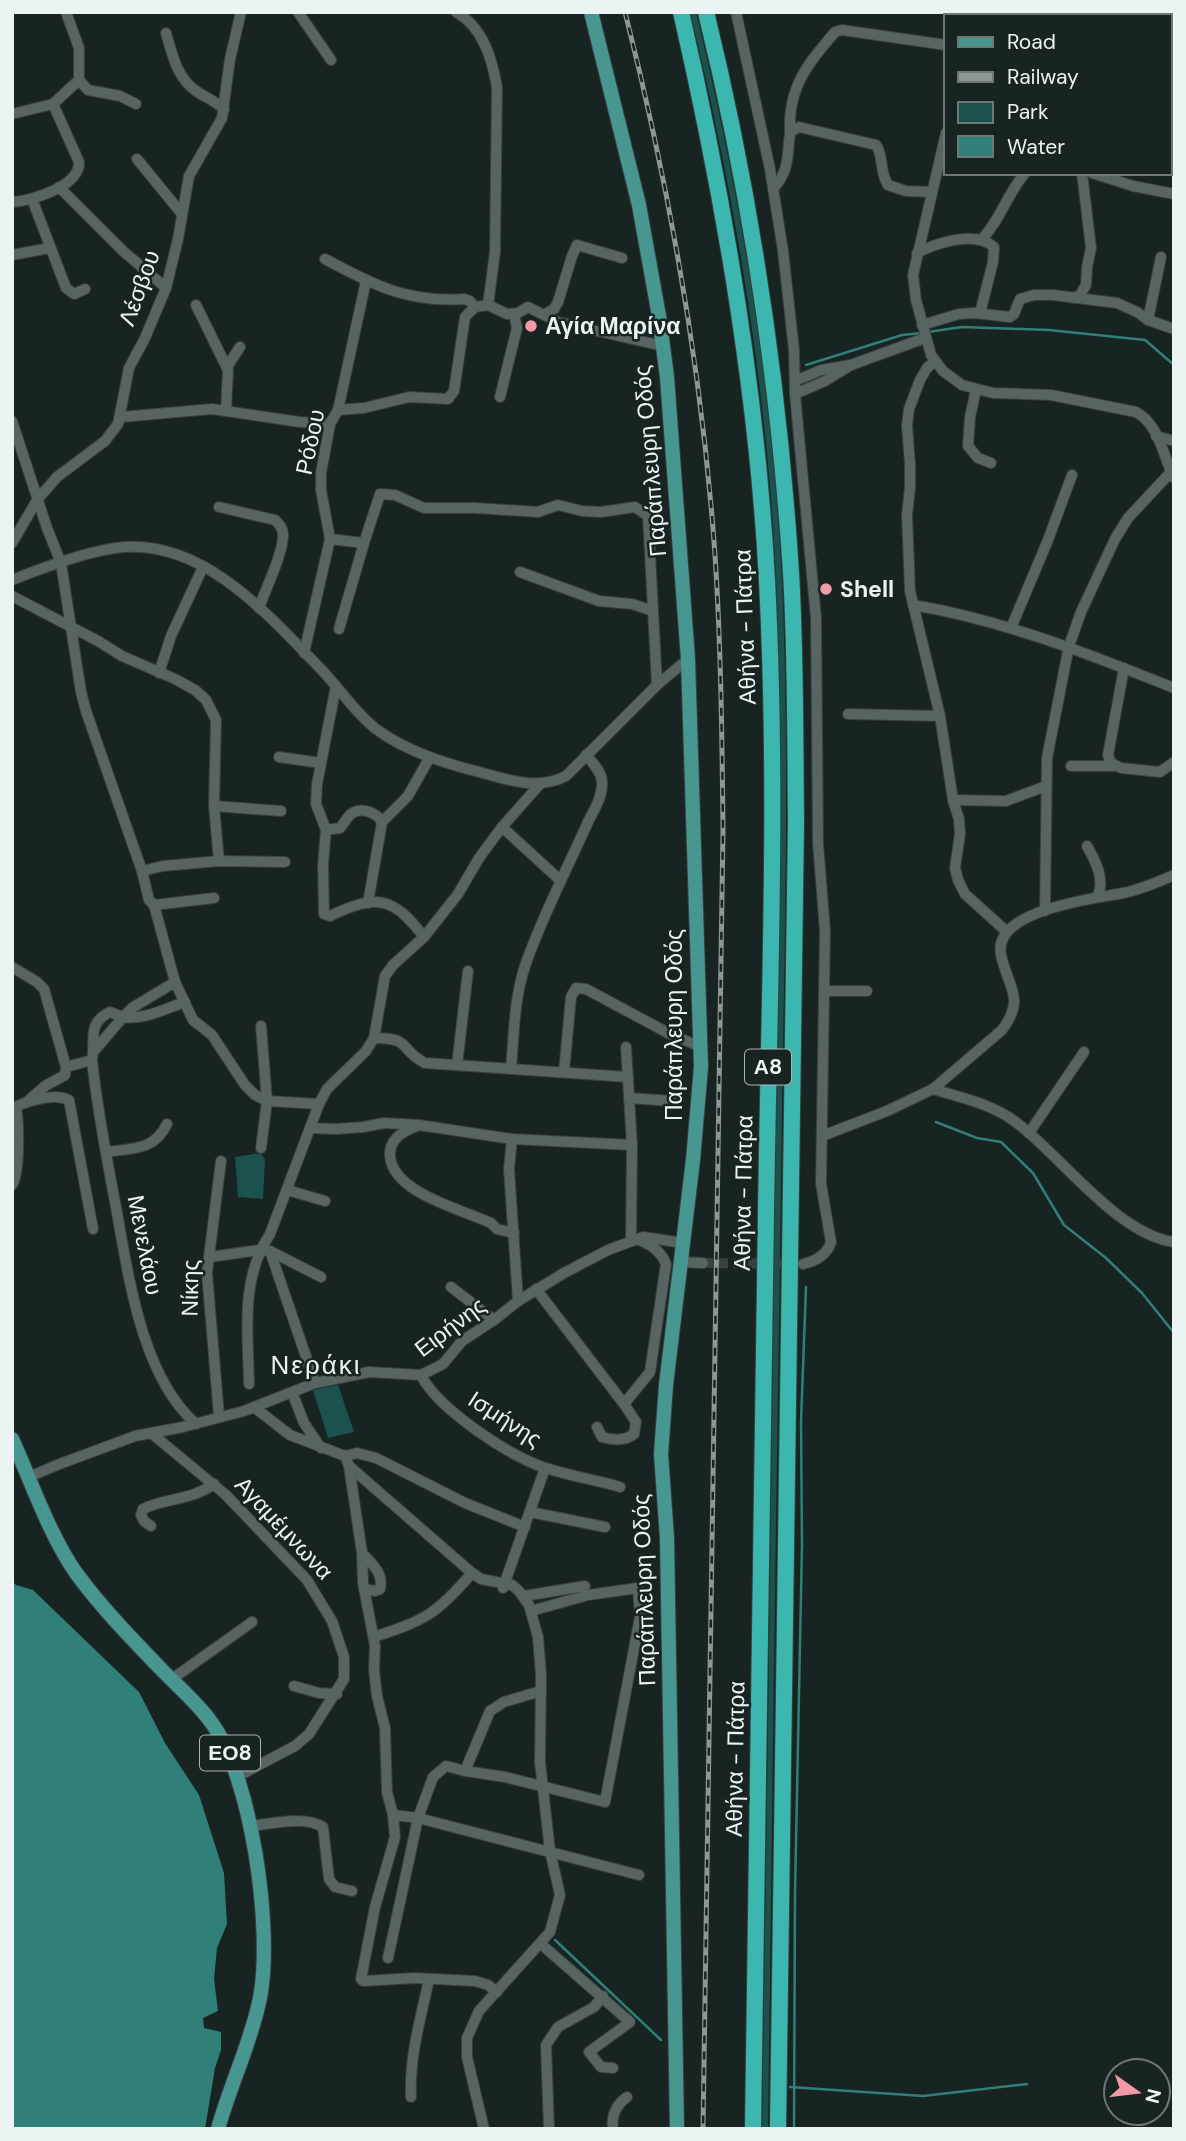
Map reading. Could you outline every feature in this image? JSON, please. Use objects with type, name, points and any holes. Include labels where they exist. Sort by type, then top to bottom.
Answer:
[{"type":"highway","name":"Αθήνα - Πάτρα","points":[[681,12],[715,163],[733,271],[759,478],[768,601],[771,835],[753,2129]]},
{"type":"highway","name":"Αθήνα - Πάτρα","points":[[706,12],[739,158],[759,279],[783,476],[793,613],[796,835],[778,2129]]},
{"type":"main road","name":"Παράπλευρη Οδός","points":[[591,12],[639,205],[663,346],[688,659],[701,1047],[699,1103],[666,1385],[662,1454],[668,1552],[677,2129]]},
{"type":"main road","name":"ΕΟ8","points":[[12,1439],[54,1534],[77,1574],[110,1614],[202,1710],[222,1736],[238,1776],[250,1826],[261,1898],[262,1978],[251,2029],[218,2129]]},
{"type":"street","points":[[66,12],[79,48],[79,80],[88,90],[120,96],[136,104]]},
{"type":"street","name":"Λέσβου","points":[[121,417],[126,377],[166,288],[189,177],[217,130],[224,108],[230,59],[241,12]]},
{"type":"street","points":[[298,12],[331,60]]},
{"type":"street","points":[[456,12],[467,19],[478,32],[493,68],[496,87],[495,252],[488,305]]},
{"type":"street","points":[[736,12],[773,189],[783,251],[816,618],[818,843],[825,917],[821,1184],[830,1245],[818,1259],[803,1264]]},
{"type":"street","points":[[773,189],[787,167],[792,97],[801,77],[835,32],[842,30],[944,45]]},
{"type":"street","points":[[166,33],[175,63],[184,79],[194,90],[224,108]]},
{"type":"street","points":[[12,114],[53,104],[79,80]]},
{"type":"street","points":[[12,202],[32,199],[59,187],[75,176],[79,168],[79,162],[53,104]]},
{"type":"street","points":[[790,132],[799,127],[876,145],[880,150],[881,172],[888,185],[906,191],[932,192]]},
{"type":"street","points":[[944,141],[917,253],[913,281],[925,338],[935,361],[952,378],[976,390],[1051,395],[1142,415],[1157,436],[1172,475],[1128,518],[1081,612],[1069,646],[1047,758],[1045,911]]},
{"type":"street","points":[[137,159],[182,214]]},
{"type":"street","points":[[981,240],[989,232],[1008,196],[1024,175]]},
{"type":"street","points":[[1074,298],[1080,295],[1086,285],[1091,248],[1082,175]]},
{"type":"street","points":[[1102,175],[1174,194]]},
{"type":"street","points":[[59,187],[122,250],[166,288]]},
{"type":"street","points":[[32,199],[66,288],[74,294],[85,289]]},
{"type":"street","points":[[917,253],[946,241],[987,241],[993,247],[994,253],[980,313]]},
{"type":"street","points":[[545,314],[554,309],[558,302],[577,245],[622,257]]},
{"type":"street","points":[[12,256],[50,248]]},
{"type":"street","points":[[1148,320],[1161,257]]},
{"type":"street","points":[[325,259],[366,281],[421,299],[464,299],[470,300],[475,307]]},
{"type":"street","name":"Ρόδου","points":[[304,653],[330,539],[321,490],[321,472],[330,424],[338,410],[366,281]]},
{"type":"street","points":[[922,325],[959,314],[980,313],[1010,317],[1020,299],[1026,296],[1117,303],[1148,320],[1174,329]]},
{"type":"street","points":[[196,305],[227,367],[229,383],[226,411]]},
{"type":"street","points":[[338,410],[364,408],[409,397],[448,399],[454,391],[465,317],[475,307],[488,305],[507,314],[514,314],[528,307],[558,322],[663,346]]},
{"type":"street","points":[[500,397],[517,328],[514,314]]},
{"type":"street","points":[[795,381],[821,370],[851,365],[925,338]]},
{"type":"street","points":[[227,367],[240,347]]},
{"type":"street","points":[[935,361],[920,380],[909,410],[907,426],[910,476],[908,556],[913,605],[940,716],[953,800],[960,824],[955,868],[958,880],[965,894],[1006,932]]},
{"type":"street","points":[[795,394],[825,381],[851,365]]},
{"type":"street","points":[[976,390],[968,446],[978,458],[991,463]]},
{"type":"street","points":[[12,543],[37,500],[57,477],[113,434],[121,417],[191,410],[226,411],[330,424]]},
{"type":"street","points":[[12,421],[37,500],[61,563],[86,711],[129,828],[175,982],[193,1020],[212,1035],[245,1085],[255,1095],[267,1101],[318,1104]]},
{"type":"street","points":[[1157,436],[1174,441]]},
{"type":"street","points":[[1010,628],[1048,540],[1072,475]]},
{"type":"street","points":[[339,629],[363,542],[380,494],[395,495],[424,508],[538,512],[558,505],[601,512],[635,507],[648,516],[657,685]]},
{"type":"street","points":[[219,508],[275,520],[280,525],[283,533],[281,545],[259,608]]},
{"type":"street","points":[[330,539],[363,542]]},
{"type":"street","points":[[12,580],[61,563],[129,547],[171,554],[203,566],[259,608],[374,728],[430,757],[513,781],[540,784],[566,776],[657,685],[688,659]]},
{"type":"street","points":[[159,673],[171,636],[203,566]]},
{"type":"street","points":[[520,572],[599,601],[632,604],[653,611]]},
{"type":"street","points":[[12,596],[122,656],[195,690],[214,712],[214,806],[219,861]]},
{"type":"street","points":[[913,605],[950,612],[1069,646],[1174,688]]},
{"type":"street","points":[[1114,766],[1108,755],[1124,668]]},
{"type":"street","points":[[336,686],[316,804],[326,830],[323,866],[324,914],[330,916],[352,907],[376,902],[399,908],[424,937]]},
{"type":"street","points":[[848,715],[940,716]]},
{"type":"street","points":[[511,1069],[520,983],[537,936],[580,843],[603,781],[586,755]]},
{"type":"street","points":[[279,757],[321,763]]},
{"type":"street","points":[[368,903],[382,822],[408,796],[430,757]]},
{"type":"street","points":[[1071,766],[1114,766],[1160,772],[1174,762]]},
{"type":"street","points":[[249,1384],[246,1307],[249,1287],[318,1104],[327,1089],[366,1051],[373,1038],[385,976],[393,965],[424,937],[458,894],[487,846],[540,784]]},
{"type":"street","points":[[953,800],[1006,801],[1046,786]]},
{"type":"street","points":[[214,806],[281,811]]},
{"type":"street","points":[[326,830],[340,828],[359,810],[376,815],[382,822]]},
{"type":"street","points":[[502,827],[561,881]]},
{"type":"street","points":[[1087,846],[1098,873],[1101,890],[1098,895]]},
{"type":"street","points":[[142,871],[163,866],[219,861],[285,862]]},
{"type":"street","points":[[822,1136],[887,1111],[933,1089],[1002,1030],[1014,1013],[1014,992],[1001,953],[1001,939],[1006,932],[1023,920],[1045,911],[1098,895],[1125,893],[1174,875]]},
{"type":"street","points":[[154,905],[214,898]]},
{"type":"street","points":[[12,967],[44,989],[66,1067],[65,1075],[14,1107],[18,1165],[17,1176],[12,1185]]},
{"type":"street","points":[[457,1065],[468,971]]},
{"type":"street","points":[[66,1067],[93,1056],[132,1008],[175,982]]},
{"type":"street","points":[[564,1072],[571,997],[576,988],[586,989],[668,1033],[701,1047]]},
{"type":"street","points":[[824,991],[867,991]]},
{"type":"street","points":[[123,1017],[136,1019],[150,1016],[159,1010],[185,1002]]},
{"type":"street","name":"Μενελάου","points":[[123,1017],[110,1012],[100,1017],[91,1038],[106,1152],[131,1289],[147,1342],[172,1395],[196,1424]]},
{"type":"street","points":[[261,1026],[267,1101],[261,1148]]},
{"type":"street","points":[[373,1038],[393,1038],[400,1041],[418,1060],[425,1063],[628,1077]]},
{"type":"street","points":[[624,1404],[650,1372],[666,1264],[663,1256],[651,1245],[634,1240],[626,1046]]},
{"type":"street","points":[[1030,1133],[1084,1052]]},
{"type":"street","points":[[933,1089],[1003,1113],[1030,1133],[1127,1222],[1158,1238],[1174,1242]]},
{"type":"street","points":[[29,1100],[62,1097],[69,1100],[93,1229]]},
{"type":"street","points":[[629,1098],[672,1101]]},
{"type":"street","points":[[310,1128],[336,1129],[384,1123],[419,1125],[512,1139],[632,1145]]},
{"type":"street","points":[[106,1152],[150,1146],[162,1134],[167,1124]]},
{"type":"street","points":[[419,1125],[408,1129],[392,1143],[391,1160],[398,1178],[413,1191],[491,1223],[497,1229],[514,1233]]},
{"type":"street","points":[[512,1139],[509,1169],[517,1301]]},
{"type":"street","name":"Νίκης","points":[[219,1416],[207,1273],[221,1161]]},
{"type":"street","points":[[287,1190],[325,1201]]},
{"type":"street","name":"Ειρήνης","points":[[29,1477],[82,1455],[151,1433],[255,1408],[315,1384],[369,1372],[421,1375],[443,1363],[462,1341],[536,1289],[634,1240],[647,1237],[683,1242]]},
{"type":"street","points":[[265,1250],[315,1384]]},
{"type":"street","points":[[210,1256],[265,1250],[321,1277]]},
{"type":"street","points":[[681,1262],[703,1263]]},
{"type":"street","points":[[452,1287],[494,1320]]},
{"type":"street","points":[[536,1289],[636,1422],[634,1434],[623,1438],[602,1437],[597,1427]]},
{"type":"street","name":"Ισμήνης","points":[[421,1375],[437,1398],[499,1445],[545,1468],[620,1487]]},
{"type":"street","points":[[292,1392],[304,1423],[321,1448]]},
{"type":"street","points":[[255,1408],[290,1435],[347,1461],[471,1573],[503,1587],[512,1585],[524,1596],[531,1611],[538,1637],[542,1786],[550,1851],[560,1895],[550,1932],[479,2011],[467,2038],[467,2057],[484,2129]]},
{"type":"street","name":"Αγαμέμνωνα","points":[[151,1433],[214,1484],[291,1562],[321,1600],[344,1657],[344,1679],[337,1694]]},
{"type":"street","points":[[347,1461],[357,1453],[376,1458],[465,1503],[525,1527]]},
{"type":"street","points":[[347,1461],[362,1552],[364,1590],[374,1637],[374,1670],[385,1728],[387,1791],[393,1815],[393,1847],[380,1888],[361,1979],[475,1980],[497,1992]]},
{"type":"street","points":[[503,1587],[545,1468]]},
{"type":"street","points":[[151,1526],[141,1515],[143,1509],[156,1502],[190,1497],[214,1484]]},
{"type":"street","points":[[530,1511],[604,1527]]},
{"type":"street","points":[[362,1552],[377,1569],[382,1585],[375,1591],[364,1590]]},
{"type":"street","points":[[374,1637],[414,1624],[436,1611],[471,1573]]},
{"type":"street","points":[[524,1596],[585,1586]]},
{"type":"street","points":[[388,1958],[418,1818],[427,1788],[442,1768],[446,1766],[605,1801],[632,1660],[640,1601],[638,1588],[589,1595],[531,1611]]},
{"type":"street","points":[[172,1679],[252,1622]]},
{"type":"street","points":[[294,1686],[319,1693],[337,1694]]},
{"type":"street","points":[[465,1771],[490,1711],[504,1702],[541,1691]]},
{"type":"street","points":[[238,1776],[303,1740],[337,1694]]},
{"type":"street","points":[[393,1815],[418,1818],[639,1875]]},
{"type":"street","points":[[250,1826],[303,1821],[320,1824],[323,1827],[329,1880],[335,1887],[352,1891]]},
{"type":"street","points":[[541,1944],[630,2022],[589,2052],[601,2067],[613,2068]]},
{"type":"street","points":[[411,2097],[410,2077],[429,1979]]},
{"type":"street","points":[[549,2129],[546,2045],[558,2027],[594,2007],[603,1996]]},
{"type":"street","points":[[613,2129],[615,2107],[627,2097]]},
{"type":"green space","points":[[690,12],[696,12],[713,85],[754,305],[773,454],[783,603],[785,896],[768,2129],[762,2129],[780,896],[777,603],[767,454],[748,305],[722,157]]},
{"type":"green space","points":[[260,1153],[265,1159],[263,1199],[238,1197],[235,1157]]},
{"type":"green space","points":[[338,1385],[354,1432],[328,1438],[313,1390]]},
{"type":"water","points":[[12,1581],[16,1585],[33,1590],[139,1692],[165,1743],[199,1795],[224,1873],[227,1924],[217,1948],[214,1979],[218,2011],[203,2018],[204,2028],[221,2032],[221,2050],[215,2068],[205,2129],[12,2129]]},
{"type":"waterway","points":[[928,332],[962,327],[1049,330],[1145,340],[1174,365]]},
{"type":"waterway","points":[[806,365],[902,335],[922,333]]},
{"type":"waterway","points":[[936,1122],[977,1138],[1001,1142],[1033,1173],[1064,1225],[1106,1258],[1142,1293],[1174,1333]]},
{"type":"waterway","points":[[794,2129],[795,1892],[802,1545],[801,1422],[806,1287]]},
{"type":"waterway","points":[[555,1940],[661,2040]]},
{"type":"waterway","points":[[790,2087],[923,2096],[1027,2084]]},
{"type":"tunnel","points":[[703,1263],[793,1264]]},
{"type":"railway","points":[[625,12],[670,214],[693,349],[709,486],[719,623],[723,830],[703,2129]]},
{"type":"place","name":"Αγία Μαρίνα","points":[[531,326]]},
{"type":"place","name":"Shell","points":[[826,589]]},
{"type":"district","name":"Νεράκι","points":[[316,1365]]}]
